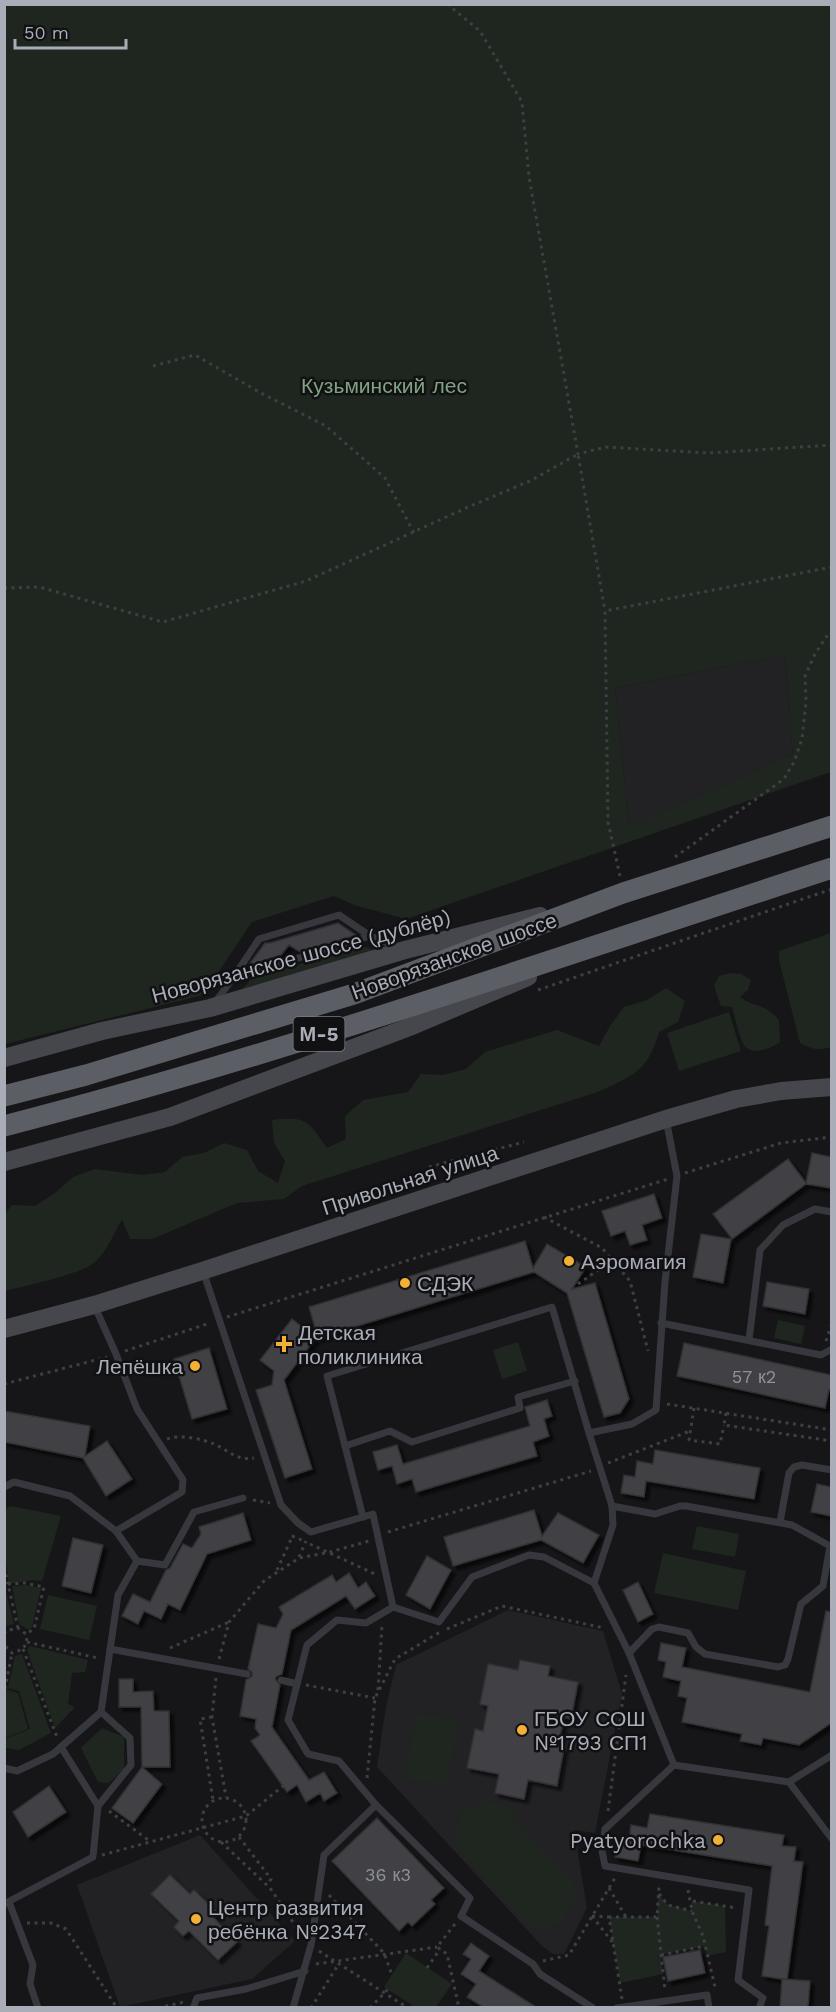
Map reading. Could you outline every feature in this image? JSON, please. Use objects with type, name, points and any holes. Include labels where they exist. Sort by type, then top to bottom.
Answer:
[{"type":"highway","name":"Новорязанское шоссе","points":[[4,1096],[86,1076],[354,994],[616,896],[831,826]]},
{"type":"highway","name":"Новорязанское шоссе","points":[[4,1126],[100,1102],[354,1023],[831,868]]},
{"type":"main road","name":"Новорязанское шоссе (дублёр)","points":[[4,1058],[102,1031],[210,1008],[405,950],[616,896]]},
{"type":"main road","points":[[4,1162],[170,1117],[258,1085],[412,1026],[632,933]]},
{"type":"main road","name":"Привольная улица","points":[[4,1329],[94,1305],[202,1271],[666,1119],[736,1099],[781,1091],[831,1088]]},
{"type":"lane","points":[[210,1008],[259,939],[321,920],[339,915],[370,936],[405,950]]},
{"type":"lane","points":[[321,920],[329,926]]},
{"type":"lane","points":[[305,925],[314,930]]},
{"type":"lane","points":[[288,931],[296,936]]},
{"type":"lane","points":[[233,978],[316,950],[370,936]]},
{"type":"lane","points":[[589,1433],[632,1424],[656,1410],[661,1323],[677,1176],[666,1119]]},
{"type":"lane","points":[[749,1340],[760,1250],[783,1225],[816,1209],[831,1212]]},
{"type":"lane","points":[[202,1271],[280,1505],[311,1532],[373,1514],[393,1607]]},
{"type":"lane","points":[[94,1305],[138,1409],[183,1480],[182,1492],[116,1531]]},
{"type":"lane","points":[[363,1517],[327,1376],[552,1307],[612,1506],[613,1526],[594,1583]]},
{"type":"lane","points":[[661,1323],[821,1355],[831,1349]]},
{"type":"lane","points":[[345,1446],[390,1431],[412,1442],[520,1408],[518,1397],[575,1381]]},
{"type":"lane","points":[[780,1522],[789,1473],[794,1467],[802,1465],[831,1470]]},
{"type":"lane","points":[[4,1487],[14,1482],[70,1496],[116,1531],[138,1561],[165,1565],[194,1512],[243,1498]]},
{"type":"lane","points":[[612,1506],[652,1514],[680,1506],[780,1522],[792,1525],[828,1543],[831,1551],[823,1586],[805,1599],[798,1611],[789,1659],[785,1665],[778,1667],[705,1654],[696,1647],[688,1633],[659,1627],[645,1634],[629,1653]]},
{"type":"lane","points":[[593,2007],[540,1974],[533,1964],[462,1916],[470,1898],[376,1805],[339,1761],[308,1754],[288,1720],[307,1645],[337,1620],[366,1623],[393,1607],[439,1622],[472,1577],[529,1555],[544,1557],[594,1583],[629,1653],[674,1765]]},
{"type":"lane","points":[[4,1768],[17,1771],[53,1754],[101,1712],[118,1596],[138,1561]]},
{"type":"lane","points":[[110,1649],[247,1674]]},
{"type":"lane","points":[[281,1680],[297,1684]]},
{"type":"lane","points":[[38,2007],[30,1984],[33,1965],[7,1903],[93,1857],[99,1805],[131,1765],[130,1738],[101,1712]]},
{"type":"lane","points":[[61,1747],[99,1805]]},
{"type":"lane","points":[[674,1765],[789,1782],[831,1755]]},
{"type":"lane","points":[[674,1765],[605,1829],[602,1851],[605,1866],[749,1890],[738,1980],[763,1998],[759,2007]]},
{"type":"lane","points":[[789,1782],[831,1839]]},
{"type":"lane","points":[[294,2007],[311,1946],[324,1855],[376,1805]]},
{"type":"lane","points":[[193,2007],[197,1998],[246,1989],[305,1969]]},
{"type":"lane","points":[[620,2007],[706,1995],[709,2007]]},
{"type":"path","points":[[447,4],[480,31],[522,102],[529,177],[605,611],[608,822],[616,896]]},
{"type":"path","points":[[153,366],[195,355],[259,392],[326,426],[385,478],[414,532]]},
{"type":"path","points":[[4,588],[39,587],[163,622],[306,581],[532,480],[578,454],[606,447],[708,453],[831,445]]},
{"type":"path","points":[[605,611],[831,567]]},
{"type":"path","points":[[671,860],[784,779],[794,762],[802,739],[806,676],[815,654],[831,633]]},
{"type":"path","points":[[4,1384],[116,1354],[781,1143],[831,1137]]},
{"type":"path","points":[[429,1167],[524,1142]]},
{"type":"path","points":[[544,1217],[602,1248],[630,1281],[649,1354]]},
{"type":"path","points":[[578,1284],[613,1260]]},
{"type":"path","points":[[657,1402],[831,1430]]},
{"type":"path","points":[[694,1408],[689,1440],[720,1444],[726,1413]]},
{"type":"path","points":[[724,1425],[831,1441]]},
{"type":"path","points":[[152,1656],[229,1622],[264,1581],[277,1570],[299,1558],[378,1539],[391,1530],[600,1467],[690,1431]]},
{"type":"path","points":[[159,1442],[175,1436],[213,1444],[242,1460],[264,1456]]},
{"type":"path","points":[[243,1498],[280,1505]]},
{"type":"path","points":[[277,1570],[298,1522]]},
{"type":"path","points":[[299,1558],[311,1532]]},
{"type":"path","points":[[292,1536],[387,1580]]},
{"type":"path","points":[[4,1567],[18,1628],[26,1634],[27,1642],[23,1649],[12,1653]]},
{"type":"path","points":[[7,1582],[25,1582],[44,1587],[34,1629],[26,1634]]},
{"type":"path","points":[[366,1793],[375,1698],[395,1659],[441,1631],[502,1606],[618,1630]]},
{"type":"path","points":[[378,1692],[382,1613]]},
{"type":"path","points":[[226,1797],[212,1717],[217,1669],[229,1622]]},
{"type":"path","points":[[439,1622],[441,1631]]},
{"type":"path","points":[[5,1632],[18,1628]]},
{"type":"path","points":[[27,1642],[108,1661]]},
{"type":"path","points":[[4,1645],[12,1653]]},
{"type":"path","points":[[23,1649],[61,1747]]},
{"type":"path","points":[[5,1689],[12,1653]]},
{"type":"path","points":[[605,1829],[629,1653]]},
{"type":"path","points":[[297,1684],[375,1698]]},
{"type":"path","points":[[212,1717],[200,1719],[214,1800]]},
{"type":"path","points":[[93,1857],[246,1816],[283,1786]]},
{"type":"path","points":[[221,1842],[233,1840],[245,1827],[246,1816],[241,1805],[226,1797],[214,1800],[204,1812],[203,1827],[211,1837],[221,1842],[267,1885],[311,1946],[408,2007]]},
{"type":"path","points":[[99,1805],[151,1842]]},
{"type":"path","points":[[239,1836],[271,1879],[267,1885]]},
{"type":"path","points":[[533,1964],[569,1954],[621,1869]]},
{"type":"path","points":[[659,1875],[657,1917],[666,2001]]},
{"type":"path","points":[[685,1880],[692,1911],[703,1936],[715,1988],[706,1995]]},
{"type":"path","points":[[320,1885],[384,1953],[392,1975]]},
{"type":"path","points":[[609,1888],[626,1917]]},
{"type":"path","points":[[658,1893],[668,1905],[692,1911]]},
{"type":"path","points":[[693,1902],[747,1910]]},
{"type":"path","points":[[427,1968],[462,1916]]},
{"type":"path","points":[[592,1916],[657,1917]]},
{"type":"path","points":[[592,1916],[614,1943]]},
{"type":"path","points":[[609,1917],[614,1943],[620,2007]]},
{"type":"path","points":[[17,1923],[51,1923],[66,1929],[117,2007]]},
{"type":"path","points":[[661,1955],[705,1946]]},
{"type":"path","points":[[305,1969],[331,1960],[439,1948],[447,1954],[459,2007]]},
{"type":"path","points":[[311,2007],[338,1965]]},
{"type":"path","points":[[370,2007],[388,1989]]},
{"type":"path","points":[[158,2007],[197,1998]]},
{"type":"shaded area","points":[[785,655],[793,754],[629,829],[615,688]]},
{"type":"shaded area","points":[[508,1610],[603,1631],[622,1694],[595,1833],[574,1830],[587,1908],[564,1954],[553,1954],[543,1947],[377,1767],[386,1706],[396,1665]]},
{"type":"shaded area","points":[[200,1835],[295,1941],[252,1979],[120,2007],[77,1885]]},
{"type":"green space","name":"Кузьминский лес","points":[[4,5],[831,5],[831,772],[406,919],[354,905],[334,896],[252,922],[203,995],[5,1044]],"holes":[[[785,655],[793,754],[629,828],[615,688]]]},
{"type":"green space","points":[[831,933],[831,1047],[815,1049],[800,1043],[779,960],[779,951]]},
{"type":"green space","points":[[359,945],[372,951],[240,992],[250,980]]},
{"type":"green space","points":[[730,973],[741,974],[751,980],[748,990],[740,997],[764,1008],[779,1020],[780,1042],[757,1051],[748,1049],[744,1045],[732,1007],[721,1006],[714,986],[719,976]]},
{"type":"green space","points":[[666,988],[685,1001],[678,1022],[659,1032],[644,1065],[630,1076],[598,1092],[302,1186],[284,1199],[237,1203],[152,1239],[130,1239],[122,1219],[99,1259],[94,1263],[65,1275],[5,1291],[5,1214],[12,1205],[35,1206],[73,1177],[95,1169],[142,1175],[165,1172],[182,1157],[204,1153],[224,1143],[247,1150],[258,1171],[278,1183],[285,1161],[274,1143],[272,1120],[293,1119],[306,1122],[327,1148],[346,1139],[345,1116],[363,1100],[408,1092],[421,1074],[443,1075],[466,1069],[485,1052],[557,1030],[599,1046],[624,1007],[647,1000]]},
{"type":"green space","points":[[729,1012],[741,1051],[679,1071],[667,1033]]},
{"type":"green space","points":[[778,1320],[805,1326],[801,1344],[774,1338]]},
{"type":"green space","points":[[518,1342],[527,1371],[502,1379],[493,1350]]},
{"type":"green space","points":[[11,1506],[61,1516],[42,1581],[32,1580],[9,1584],[5,1557],[4,1509]]},
{"type":"green space","points":[[697,1526],[739,1534],[735,1557],[692,1549]]},
{"type":"green space","points":[[663,1553],[746,1571],[738,1610],[654,1593]]},
{"type":"green space","points":[[4,1584],[14,1624],[5,1626],[4,1626]]},
{"type":"green space","points":[[27,1585],[41,1588],[32,1627],[29,1630],[19,1624],[12,1586]]},
{"type":"green space","points":[[48,1595],[97,1606],[89,1640],[40,1629]]},
{"type":"green space","points":[[30,1646],[88,1660],[85,1672],[72,1673],[68,1704],[75,1707],[55,1728],[27,1650]]},
{"type":"green space","points":[[22,1654],[51,1733],[19,1750],[5,1748],[4,1739],[30,1729],[19,1691],[8,1688],[15,1656]]},
{"type":"green space","points":[[5,1689],[18,1693],[28,1729],[5,1738]]},
{"type":"green space","points":[[417,1713],[458,1721],[446,1786],[404,1778]]},
{"type":"green space","points":[[102,1728],[124,1737],[124,1769],[109,1783],[98,1782],[81,1748]]},
{"type":"green space","points":[[486,1800],[504,1805],[574,1884],[574,1904],[563,1920],[545,1930],[528,1926],[455,1846],[456,1828],[461,1816],[470,1808]]},
{"type":"green space","points":[[658,1893],[668,1905],[692,1911],[691,1901],[725,1906],[726,1952],[707,1956],[704,1946],[661,1955],[663,1974],[620,1983],[609,1917],[657,1917]]},
{"type":"green space","points":[[406,1953],[452,1984],[436,2007],[415,2007],[384,1987]]},
{"type":"building","points":[[338,923],[356,935],[300,952],[289,945],[281,955],[248,966],[265,943]]},
{"type":"building","points":[[812,1153],[831,1157],[831,1188],[806,1184],[732,1239],[713,1214],[788,1159],[806,1183]]},
{"type":"building","points":[[654,1194],[662,1218],[642,1225],[647,1240],[630,1245],[625,1231],[611,1236],[602,1211]]},
{"type":"building","points":[[701,1234],[731,1239],[723,1283],[693,1277]]},
{"type":"building","points":[[525,1241],[533,1268],[547,1244],[586,1267],[572,1289],[595,1283],[629,1399],[620,1413],[604,1417],[567,1293],[534,1272],[318,1338],[309,1307]]},
{"type":"building","points":[[767,1282],[809,1289],[805,1314],[763,1306]]},
{"type":"building","points":[[292,1319],[316,1338],[284,1380],[312,1469],[285,1478],[256,1390],[272,1385],[274,1371],[260,1360]]},
{"type":"building","points":[[684,1343],[831,1375],[831,1390],[829,1390],[825,1408],[677,1376]]},
{"type":"building","points":[[209,1348],[227,1409],[192,1419],[174,1359]]},
{"type":"building","points":[[547,1400],[552,1416],[544,1419],[549,1436],[533,1442],[537,1456],[416,1492],[412,1479],[397,1484],[392,1466],[378,1470],[373,1452],[397,1445],[403,1464],[530,1426],[525,1407]]},
{"type":"building","points":[[4,1411],[90,1426],[85,1456],[107,1441],[132,1479],[106,1496],[83,1458],[4,1442]]},
{"type":"building","points":[[655,1450],[760,1468],[754,1499],[646,1481],[644,1497],[621,1493],[624,1475],[635,1477],[637,1461],[653,1464]]},
{"type":"building","points":[[817,1484],[831,1487],[831,1516],[811,1512]]},
{"type":"building","points":[[534,1510],[542,1536],[558,1513],[599,1535],[583,1563],[541,1540],[453,1566],[444,1537]]},
{"type":"building","points":[[243,1513],[251,1540],[207,1554],[180,1610],[168,1604],[161,1619],[144,1611],[138,1624],[122,1616],[133,1594],[150,1602],[166,1570],[170,1568],[183,1544],[192,1548],[201,1534],[199,1527]]},
{"type":"building","points":[[73,1538],[103,1545],[91,1593],[62,1586]]},
{"type":"building","points":[[427,1556],[451,1570],[430,1609],[406,1595]]},
{"type":"building","points":[[349,1573],[358,1588],[366,1582],[375,1596],[355,1609],[346,1596],[291,1630],[282,1674],[275,1679],[280,1685],[272,1727],[309,1780],[324,1772],[337,1793],[324,1801],[320,1793],[306,1802],[297,1785],[287,1792],[251,1741],[260,1735],[255,1728],[256,1719],[240,1716],[246,1680],[252,1676],[252,1672],[248,1669],[258,1624],[276,1628],[283,1614],[279,1607],[332,1575],[336,1582]]},
{"type":"building","points":[[638,1582],[653,1614],[638,1622],[623,1590]]},
{"type":"building","points":[[826,1611],[831,1612],[831,1723],[799,1745],[763,1738],[761,1745],[740,1741],[742,1734],[682,1722],[687,1698],[678,1696],[681,1681],[663,1677],[666,1662],[658,1660],[661,1643],[686,1648],[682,1667],[810,1692]]},
{"type":"building","name":"ГБОУ СОШ №1793 СП1","points":[[520,1660],[550,1666],[548,1676],[578,1682],[571,1719],[564,1717],[558,1747],[564,1748],[557,1786],[528,1780],[524,1799],[495,1793],[499,1774],[467,1768],[475,1729],[483,1731],[488,1706],[480,1704],[488,1664],[518,1670]]},
{"type":"building","points":[[119,1679],[133,1679],[133,1692],[153,1691],[154,1711],[169,1711],[170,1767],[142,1767],[141,1707],[119,1707]]},
{"type":"building","points":[[142,1767],[162,1784],[133,1823],[112,1808]]},
{"type":"building","points":[[49,1786],[66,1812],[28,1837],[13,1812]]},
{"type":"building","points":[[650,1814],[784,1835],[782,1846],[796,1847],[794,1861],[803,1862],[787,1980],[762,1976],[769,1926],[765,1925],[772,1866],[641,1845],[638,1861],[615,1857],[618,1839],[629,1841],[631,1825],[647,1828]]},
{"type":"building","points":[[377,1818],[444,1888],[431,1900],[435,1904],[412,1926],[408,1922],[399,1931],[332,1861]]},
{"type":"building","name":"Центр развития ребёнка №2347","points":[[170,1875],[190,1894],[194,1890],[217,1912],[213,1917],[237,1942],[218,1960],[189,1931],[183,1936],[174,1927],[179,1921],[151,1894]]},
{"type":"building","points":[[471,1943],[489,1956],[479,1971],[536,2007],[483,2007],[467,1997],[476,1984],[461,1974],[471,1959],[463,1954]]},
{"type":"building","points":[[700,1950],[705,1973],[668,1981],[663,1957]]},
{"type":"building","points":[[782,1979],[810,1981],[808,2007],[780,2007]]},
{"type":"place","name":"Аэромагия","points":[[569,1261]]},
{"type":"place","name":"СДЭК","points":[[405,1283]]},
{"type":"place","name":"Детская поликлиника","points":[[284,1344]]},
{"type":"place","name":"Лепёшка","points":[[195,1366]]},
{"type":"place","name":"ГБОУ СОШ №1793 СП1","points":[[522,1730]]},
{"type":"place","name":"Pyatyorochka","points":[[718,1840]]},
{"type":"place","name":"Центр развития ребёнка №2347","points":[[196,1919]]}]
